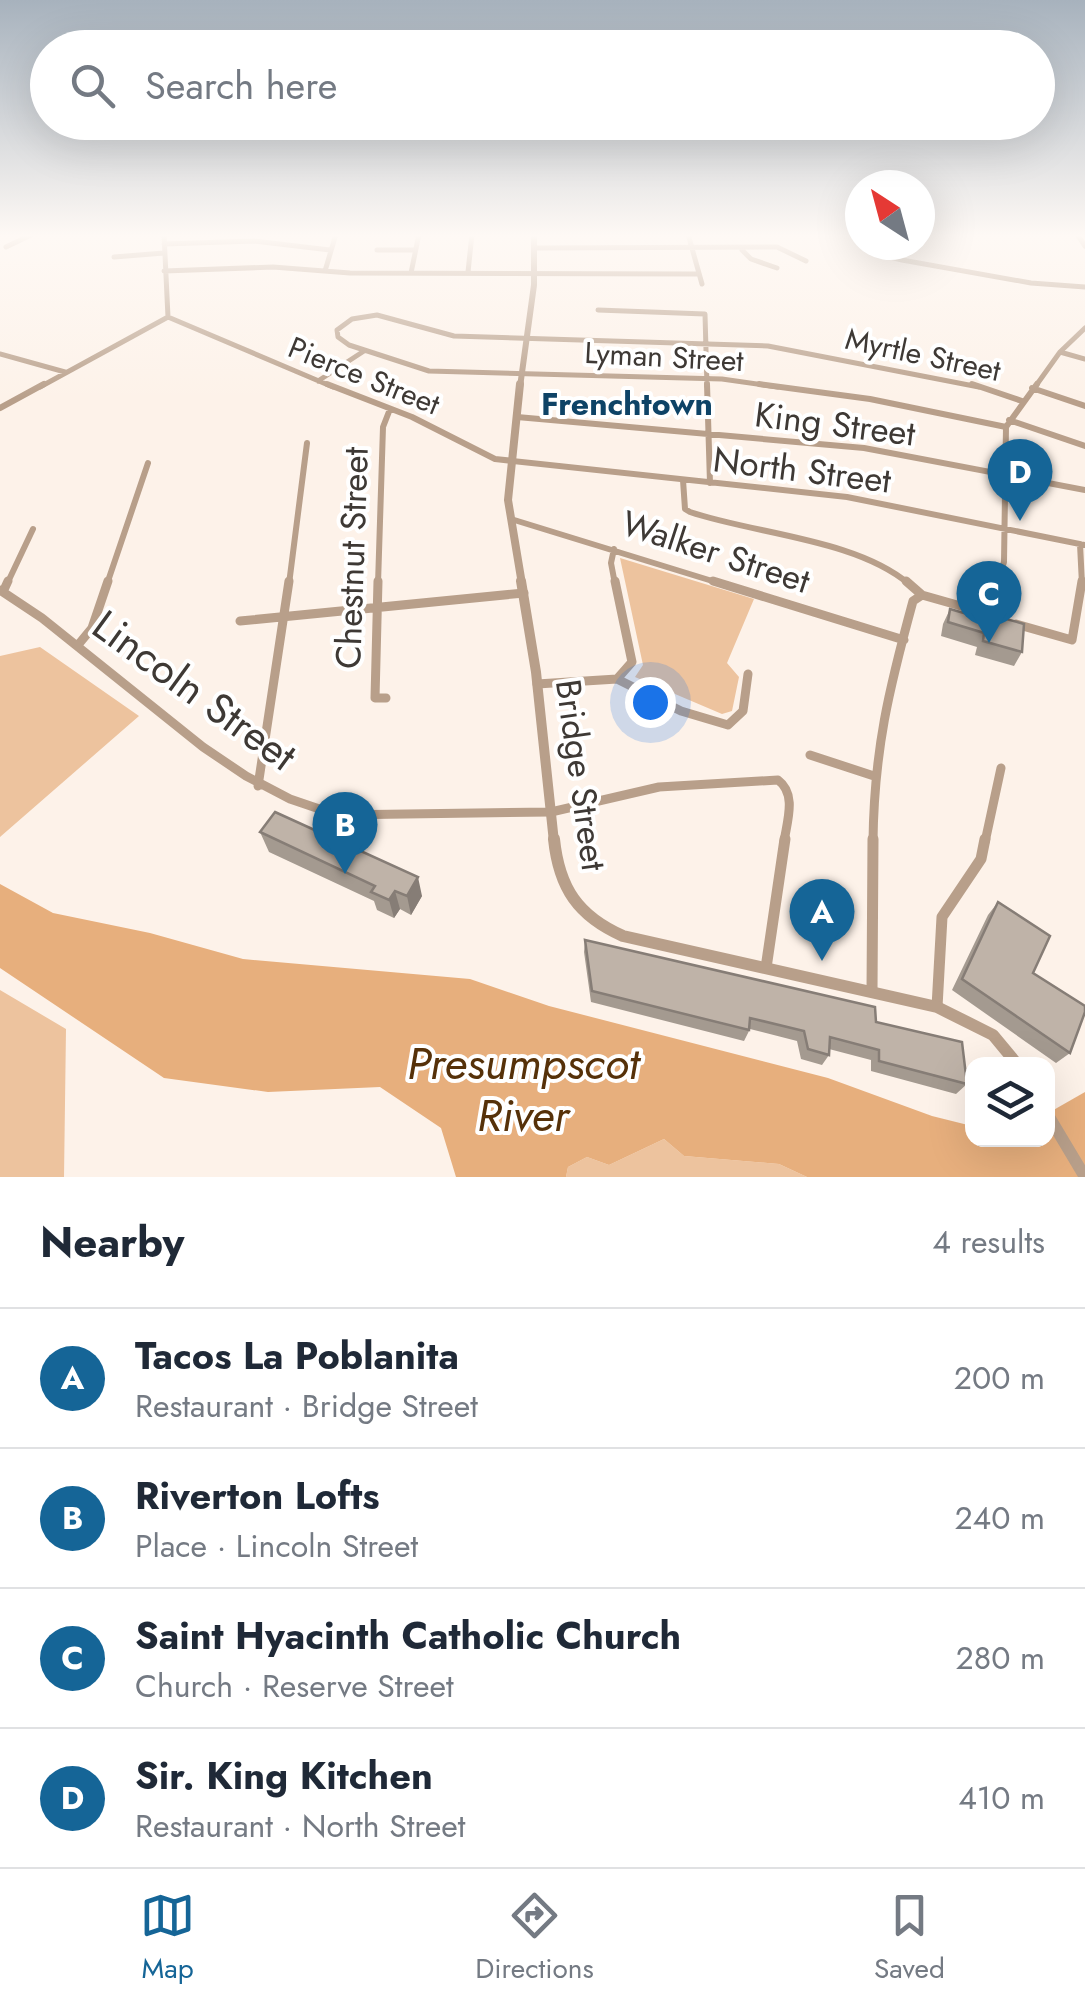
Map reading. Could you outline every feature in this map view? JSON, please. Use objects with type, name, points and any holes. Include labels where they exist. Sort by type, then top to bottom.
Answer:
[{"type":"street","points":[[1,407],[168,317],[166,289]]},
{"type":"street","name":"Bridge Street","points":[[532,289],[510,463],[511,519],[537,684],[557,866],[564,888],[589,919],[623,936],[937,1007],[993,1034],[1011,1057]]},
{"type":"street","points":[[598,310],[705,314],[710,483]]},
{"type":"street","name":"Myrtle Street","points":[[340,325],[356,317],[377,315],[448,336],[768,346],[969,383],[1022,401]]},
{"type":"street","name":"Pierce Street","points":[[168,317],[510,463]]},
{"type":"street","name":"Lyman Street","points":[[340,325],[336,330],[340,340],[428,371],[708,378],[850,396],[1007,424],[1085,446]]},
{"type":"street","points":[[988,613],[1002,571],[1007,529],[1007,424],[1060,352],[1085,328]]},
{"type":"street","points":[[318,380],[365,350]]},
{"type":"street","points":[[1060,352],[1085,360]]},
{"type":"street","points":[[0,354],[65,372]]},
{"type":"street","points":[[1032,388],[1085,406]]},
{"type":"street","name":"Chestnut Street","points":[[386,698],[375,698],[383,427],[390,409]]},
{"type":"street","name":"King Street","points":[[517,417],[864,448],[1085,490]]},
{"type":"street","points":[[258,786],[308,443]]},
{"type":"street","points":[[78,645],[92,628],[148,463]]},
{"type":"street","name":"North Street","points":[[510,463],[847,497],[1083,545]]},
{"type":"street","points":[[684,480],[685,509],[690,512],[854,557],[909,580],[922,594],[1072,640],[1083,577],[1083,545]]},
{"type":"street","name":"Walker Street","points":[[511,519],[904,640]]},
{"type":"street","points":[[1,591],[34,530]]},
{"type":"street","points":[[614,549],[610,563],[632,662],[616,679]]},
{"type":"street","name":"Lincoln Street","points":[[1,591],[78,645],[258,786],[309,808],[337,815],[551,812],[659,787],[778,780],[786,786],[790,803],[766,968]]},
{"type":"street","points":[[240,621],[524,593]]},
{"type":"street","points":[[872,991],[874,776],[884,706],[913,601],[922,594]]},
{"type":"street","points":[[537,684],[616,679],[691,715],[728,725],[743,711],[748,674]]},
{"type":"street","points":[[810,756],[874,776]]},
{"type":"street","points":[[937,1007],[942,918],[981,858],[1001,768]]},
{"type":"street","points":[[1055,1127],[1084,1177]]},
{"type":"shaded area","points":[[620,558],[754,599],[727,663],[739,677],[732,711],[722,714],[635,677],[643,665]]},
{"type":"shaded area","points":[[40,647],[139,716],[0,837],[0,656]]},
{"type":"shaded area","points":[[0,990],[66,1029],[64,1177],[0,1177]]},
{"type":"shaded area","points":[[664,1139],[684,1156],[779,1164],[807,1177],[566,1177],[568,1167],[587,1157],[609,1165]]},
{"type":"water","name":"Presumpscot River","points":[[0,884],[53,913],[150,933],[243,959],[470,979],[549,1006],[828,1078],[965,1124],[965,1147],[1055,1147],[1055,1109],[1085,1092],[1085,1177],[807,1177],[779,1164],[684,1156],[664,1139],[609,1165],[587,1157],[568,1167],[566,1177],[456,1177],[441,1128],[380,1087],[268,1092],[164,1078],[0,968]]},
{"type":"building","points":[[950,609],[984,619],[985,613],[1024,624],[1022,652],[983,641],[984,633],[948,622]]},
{"type":"building","points":[[275,812],[418,877],[407,896],[395,891],[389,900],[371,892],[375,886],[260,832]]},
{"type":"building","points":[[998,902],[1050,936],[1033,973],[1085,1006],[1070,1053],[962,979]]},
{"type":"building","points":[[585,940],[875,1007],[876,1022],[962,1042],[965,1083],[879,1061],[879,1050],[830,1037],[829,1055],[808,1049],[804,1031],[750,1018],[749,1030],[592,991]]},
{"type":"place","name":"Sir. King Kitchen","points":[[1020,521]]},
{"type":"place","name":"Saint Hyacinth Catholic Church","points":[[989,643]]},
{"type":"place","name":"Riverton Lofts","points":[[345,874]]},
{"type":"place","name":"Tacos La Poblanita","points":[[822,961]]},
{"type":"district","name":"Frenchtown","points":[[627,404]]}]
